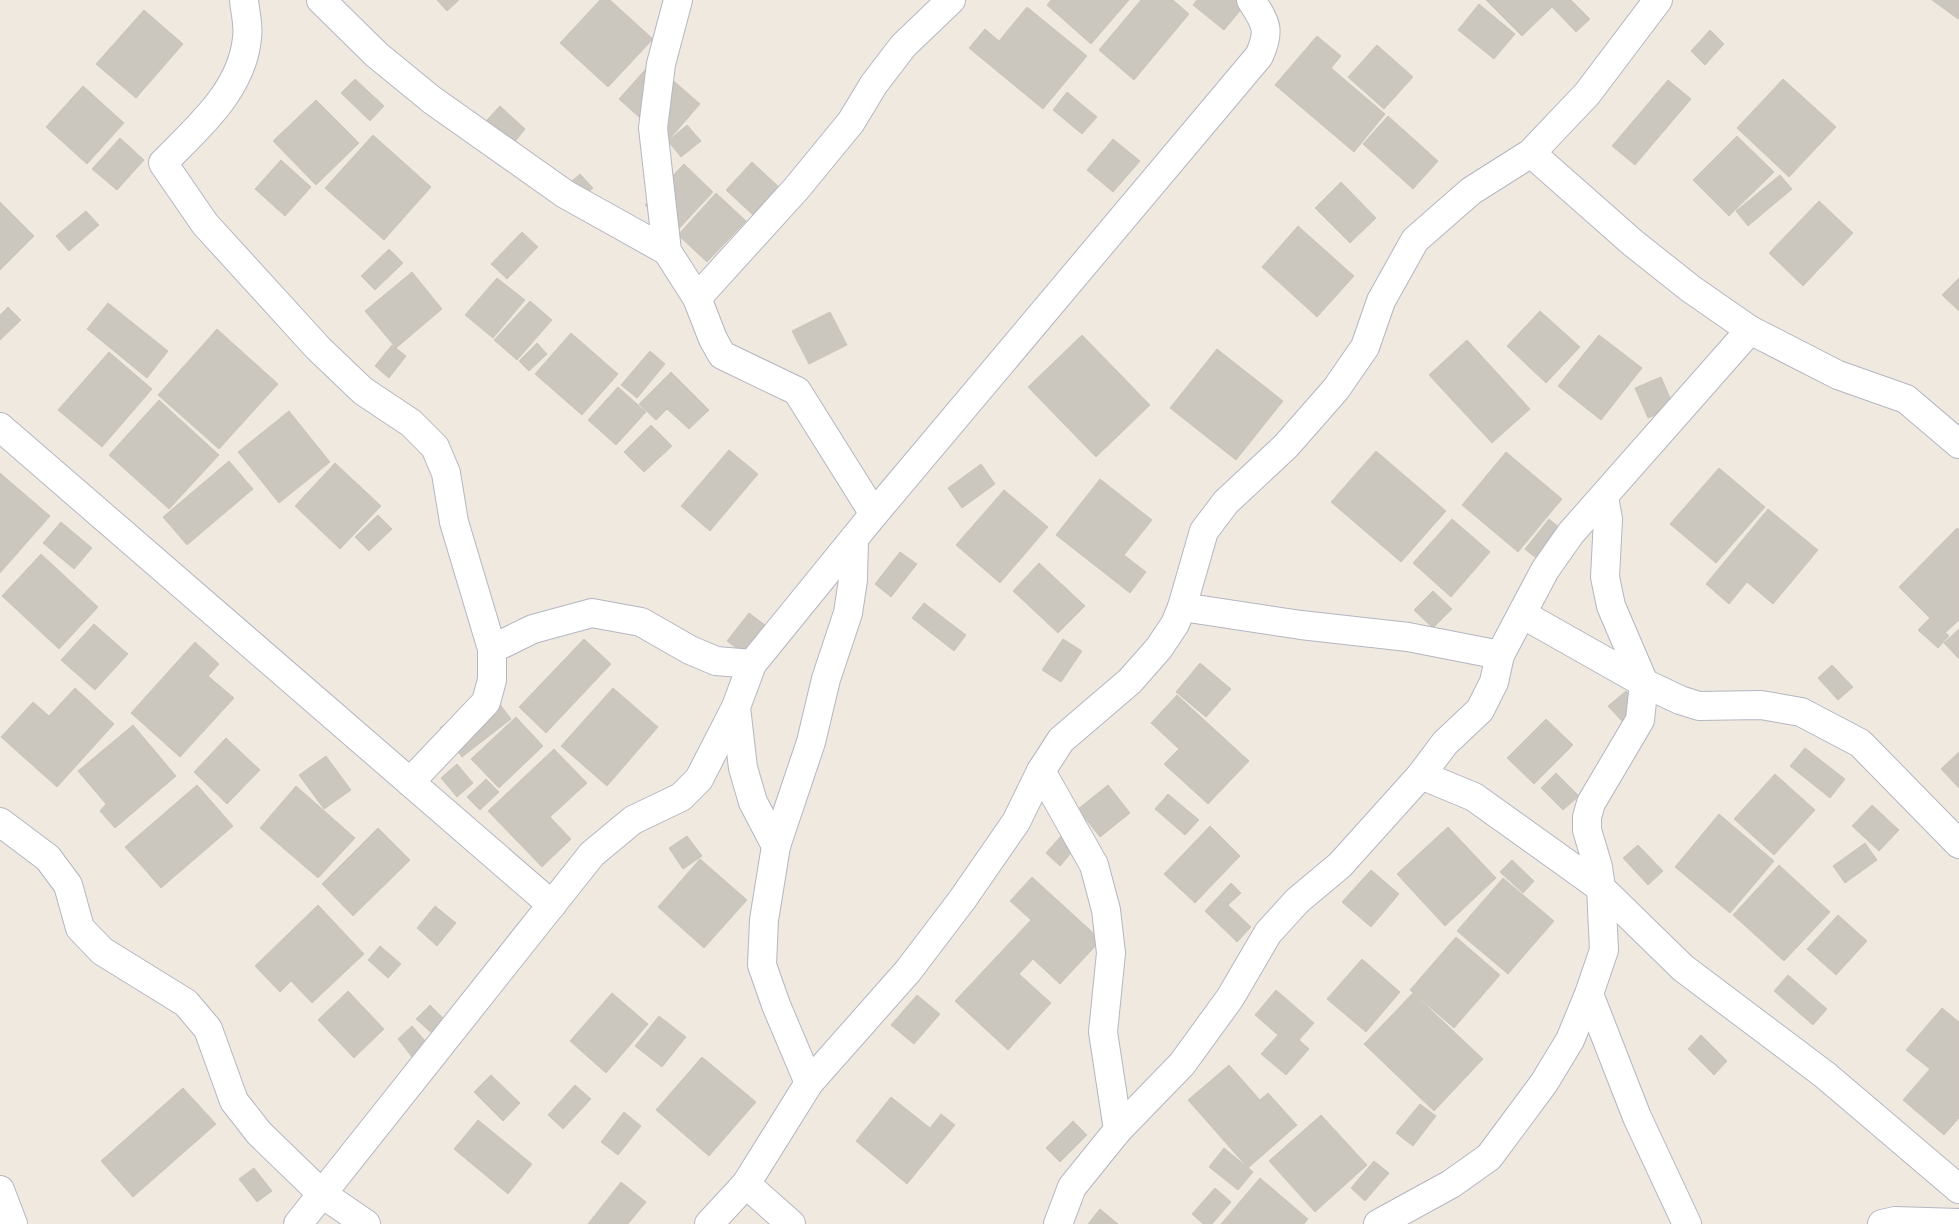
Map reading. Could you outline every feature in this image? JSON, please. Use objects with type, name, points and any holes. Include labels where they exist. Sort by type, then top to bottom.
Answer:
[{"type":"street","points":[[244,0],[248,38],[240,70],[226,94],[205,120],[163,164],[205,224],[318,348],[364,391],[411,423],[435,447],[446,473],[454,522],[492,649],[492,680],[486,702],[410,782]]},
{"type":"street","points":[[321,0],[378,55],[432,100],[565,194],[667,251]]},
{"type":"street","points":[[678,0],[660,64],[653,128],[667,251],[697,298],[713,339],[722,355],[797,391],[874,514]]},
{"type":"street","points":[[697,298],[796,190],[851,122],[874,84],[903,46],[951,0]]},
{"type":"street","points":[[298,1224],[592,854],[633,820],[681,797],[692,788],[699,779],[736,707],[752,664],[874,514],[1259,56],[1266,39],[1265,21],[1251,0]]},
{"type":"street","points":[[709,1224],[746,1184],[808,1083],[908,971],[962,900],[1016,822],[1041,771],[1061,740],[1130,682],[1159,648],[1175,624],[1182,607],[1204,531],[1226,502],[1286,446],[1336,389],[1365,347],[1381,301],[1415,240],[1471,191],[1531,153],[1587,94],[1658,0]]},
{"type":"street","points":[[1531,153],[1633,243],[1691,289],[1750,330],[1838,375],[1906,399],[1959,444]]},
{"type":"street","points":[[1058,1224],[1072,1186],[1118,1130],[1182,1064],[1230,998],[1268,933],[1297,901],[1340,865],[1421,775],[1445,743],[1480,710],[1494,682],[1500,655],[1546,570],[1571,533],[1750,330]]},
{"type":"street","points":[[0,427],[552,904]]},
{"type":"street","points":[[1378,1224],[1451,1184],[1489,1157],[1544,1083],[1570,1040],[1589,994],[1604,950],[1601,888],[1598,867],[1587,830],[1587,818],[1591,803],[1640,720],[1644,683],[1612,606],[1605,577],[1608,518],[1604,497]]},
{"type":"street","points":[[808,1083],[776,1006],[762,965],[764,920],[776,846],[810,742],[826,679],[848,613],[853,580],[854,538]]},
{"type":"street","points":[[1182,607],[1301,625],[1408,637],[1500,655]]},
{"type":"street","points":[[492,649],[533,629],[592,613],[641,622],[690,650],[716,661],[752,664]]},
{"type":"street","points":[[1522,614],[1644,683],[1680,700],[1699,706],[1761,705],[1801,712],[1860,743],[1959,844]]},
{"type":"street","points":[[736,707],[743,768],[753,802],[776,846]]},
{"type":"street","points":[[1041,771],[1094,865],[1106,910],[1111,952],[1103,1032],[1118,1130]]},
{"type":"street","points":[[1421,775],[1474,797],[1601,888],[1683,968],[1825,1075],[1959,1189]]},
{"type":"street","points":[[0,822],[48,858],[68,885],[80,928],[102,951],[186,1003],[208,1029],[234,1101],[259,1133],[321,1193],[366,1224]]},
{"type":"street","points":[[1589,994],[1637,1117],[1687,1224]]},
{"type":"street","points":[[746,1184],[791,1224]]},
{"type":"street","points":[[0,1190],[13,1224]]},
{"type":"street","points":[[1882,1224],[1895,1221],[1959,1223]]},
{"type":"building","points":[[437,0],[459,0],[447,11]]},
{"type":"building","points":[[600,0],[610,0],[653,39],[608,87],[560,43]]},
{"type":"building","points":[[1051,0],[1129,0],[1091,44],[1047,5]]},
{"type":"building","points":[[1141,0],[1173,0],[1189,14],[1134,80],[1099,50]]},
{"type":"building","points":[[1197,0],[1249,0],[1224,30],[1193,5]]},
{"type":"building","points":[[1486,0],[1571,0],[1590,19],[1576,32],[1552,7],[1522,36]]},
{"type":"building","points":[[1932,0],[1959,0],[1958,19]]},
{"type":"building","points":[[1479,4],[1515,34],[1494,59],[1458,30]]},
{"type":"building","points":[[1027,7],[1087,56],[1043,109],[969,48],[985,29],[999,41]]},
{"type":"building","points":[[144,10],[183,44],[136,98],[96,64]]},
{"type":"building","points":[[1710,30],[1724,44],[1705,65],[1691,51]]},
{"type":"building","points":[[1317,36],[1341,56],[1331,68],[1385,114],[1354,152],[1275,85]]},
{"type":"building","points":[[1377,45],[1413,77],[1384,109],[1348,77]]},
{"type":"building","points":[[652,62],[700,104],[667,142],[619,99]]},
{"type":"building","points":[[355,79],[384,106],[370,121],[341,93]]},
{"type":"building","points":[[1783,79],[1836,127],[1789,177],[1737,128]]},
{"type":"building","points":[[1668,80],[1691,99],[1635,165],[1612,146]]},
{"type":"building","points":[[83,86],[124,123],[87,164],[46,127]]},
{"type":"building","points":[[1067,92],[1097,117],[1082,134],[1053,110]]},
{"type":"building","points":[[316,100],[359,143],[316,185],[273,141]]},
{"type":"building","points":[[500,106],[525,129],[513,144],[487,120]]},
{"type":"building","points":[[1388,116],[1438,161],[1413,189],[1363,144]]},
{"type":"building","points":[[687,125],[701,141],[681,157],[668,141]]},
{"type":"building","points":[[373,135],[431,187],[384,240],[325,188]]},
{"type":"building","points":[[1737,136],[1774,172],[1729,216],[1693,180]]},
{"type":"building","points":[[120,138],[144,160],[117,190],[92,169]]},
{"type":"building","points":[[1113,139],[1140,161],[1113,192],[1087,170]]},
{"type":"building","points":[[281,160],[311,187],[285,216],[255,189]]},
{"type":"building","points":[[752,162],[779,187],[753,215],[726,190]]},
{"type":"building","points":[[684,164],[713,192],[675,233],[645,205]]},
{"type":"building","points":[[580,174],[593,188],[577,202],[564,188]]},
{"type":"building","points":[[1780,175],[1792,189],[1748,226],[1736,211]]},
{"type":"building","points":[[1341,182],[1376,218],[1350,243],[1315,208]]},
{"type":"building","points":[[716,193],[746,221],[707,262],[678,235]]},
{"type":"building","points":[[1819,201],[1853,233],[1803,286],[1769,253]]},
{"type":"building","points":[[0,202],[34,236],[0,270]]},
{"type":"building","points":[[86,211],[99,225],[69,251],[56,236]]},
{"type":"building","points":[[1298,226],[1354,276],[1317,317],[1262,267]]},
{"type":"building","points":[[522,232],[538,247],[507,279],[491,264]]},
{"type":"building","points":[[389,249],[403,263],[375,290],[361,276]]},
{"type":"building","points":[[412,272],[442,309],[396,348],[365,311]]},
{"type":"building","points":[[497,278],[525,300],[493,338],[465,315]]},
{"type":"building","points":[[1959,278],[1959,311],[1942,295]]},
{"type":"building","points":[[530,301],[552,320],[517,360],[494,340]]},
{"type":"building","points":[[108,303],[168,351],[147,378],[87,329]]},
{"type":"building","points":[[8,307],[21,320],[0,340],[0,315]]},
{"type":"building","points":[[1540,311],[1580,347],[1546,383],[1507,346]]},
{"type":"building","points":[[830,312],[847,345],[809,364],[792,331]]},
{"type":"building","points":[[217,329],[278,384],[219,449],[158,395]]},
{"type":"building","points":[[571,333],[618,374],[582,415],[535,374]]},
{"type":"building","points":[[1082,335],[1150,405],[1096,457],[1028,387]]},
{"type":"building","points":[[1599,335],[1642,368],[1601,420],[1558,386]]},
{"type":"building","points":[[1467,340],[1530,409],[1492,443],[1429,375]]},
{"type":"building","points":[[537,343],[547,354],[529,371],[519,361]]},
{"type":"building","points":[[392,345],[406,356],[389,378],[375,366]]},
{"type":"building","points":[[1217,349],[1283,401],[1236,460],[1170,408]]},
{"type":"building","points":[[650,351],[665,364],[637,398],[621,385]]},
{"type":"building","points":[[109,352],[152,389],[102,447],[58,410]]},
{"type":"building","points":[[671,372],[709,410],[689,429],[667,409],[656,420],[639,404]]},
{"type":"building","points":[[1661,377],[1674,407],[1648,418],[1635,388]]},
{"type":"building","points":[[618,387],[646,412],[616,445],[588,420]]},
{"type":"building","points":[[159,400],[219,455],[169,509],[109,455]]},
{"type":"building","points":[[289,411],[330,462],[279,503],[238,452]]},
{"type":"building","points":[[651,425],[672,446],[644,472],[624,452]]},
{"type":"building","points":[[729,450],[758,474],[710,531],[681,506]]},
{"type":"building","points":[[1376,451],[1446,511],[1401,562],[1331,502]]},
{"type":"building","points":[[1506,452],[1562,499],[1518,552],[1462,505]]},
{"type":"building","points":[[229,461],[253,489],[187,545],[163,517]]},
{"type":"building","points":[[335,463],[381,506],[340,549],[295,506]]},
{"type":"building","points":[[981,464],[995,484],[962,508],[948,488]]},
{"type":"building","points":[[1719,468],[1765,507],[1716,563],[1670,524]]},
{"type":"building","points":[[0,473],[50,516],[0,573]]},
{"type":"building","points":[[1100,479],[1152,520],[1124,555],[1146,572],[1130,593],[1056,535]]},
{"type":"building","points":[[1004,490],[1048,527],[1000,583],[956,545]]},
{"type":"building","points":[[1768,509],[1818,550],[1773,604],[1747,582],[1729,604],[1706,584]]},
{"type":"building","points":[[378,515],[392,529],[369,551],[355,537]]},
{"type":"building","points":[[1452,519],[1490,552],[1451,597],[1413,563]]},
{"type":"building","points":[[1549,519],[1566,533],[1541,562],[1525,549]]},
{"type":"building","points":[[61,522],[92,548],[74,569],[43,543]]},
{"type":"building","points":[[1957,528],[1959,530],[1959,620],[1945,633],[1899,587]]},
{"type":"building","points":[[900,552],[917,564],[891,597],[875,584]]},
{"type":"building","points":[[41,554],[98,607],[59,649],[2,596]]},
{"type":"building","points":[[1039,563],[1085,606],[1058,633],[1013,591]]},
{"type":"building","points":[[1433,591],[1452,609],[1433,628],[1414,610]]},
{"type":"building","points":[[924,603],[966,635],[954,651],[912,618]]},
{"type":"building","points":[[749,613],[765,625],[743,653],[727,641]]},
{"type":"building","points":[[1930,618],[1949,636],[1938,648],[1918,630]]},
{"type":"building","points":[[94,624],[128,654],[95,690],[61,660]]},
{"type":"building","points":[[1959,629],[1959,659],[1944,643]]},
{"type":"building","points":[[584,639],[611,664],[546,733],[519,707]]},
{"type":"building","points":[[1063,639],[1082,651],[1061,682],[1042,670]]},
{"type":"building","points":[[195,642],[219,664],[208,676],[234,698],[180,757],[131,713]]},
{"type":"building","points":[[1200,663],[1231,689],[1206,717],[1176,692]]},
{"type":"building","points":[[1832,665],[1853,687],[1838,700],[1818,678]]},
{"type":"building","points":[[75,688],[114,724],[57,787],[1,737],[33,702],[49,716]]},
{"type":"building","points":[[613,688],[658,727],[607,786],[561,746]]},
{"type":"building","points":[[489,690],[511,719],[462,757],[440,728]]},
{"type":"building","points":[[1626,691],[1650,719],[1633,733],[1608,706]]},
{"type":"building","points":[[1177,695],[1249,761],[1208,804],[1164,764],[1179,749],[1151,723]]},
{"type":"building","points":[[516,717],[543,746],[499,788],[471,759]]},
{"type":"building","points":[[1546,719],[1573,745],[1534,784],[1507,758]]},
{"type":"building","points":[[133,725],[176,776],[115,828],[100,811],[106,804],[78,771]]},
{"type":"building","points":[[226,738],[260,770],[227,804],[194,772]]},
{"type":"building","points":[[1805,748],[1845,779],[1830,798],[1790,766]]},
{"type":"building","points":[[554,749],[587,783],[550,817],[571,839],[542,867],[488,811]]},
{"type":"building","points":[[1959,752],[1959,788],[1941,769]]},
{"type":"building","points":[[326,756],[351,790],[324,809],[299,775]]},
{"type":"building","points":[[457,764],[473,783],[457,797],[441,778]]},
{"type":"building","points":[[1556,773],[1579,796],[1563,810],[1541,788]]},
{"type":"building","points":[[1775,774],[1815,810],[1774,855],[1734,819]]},
{"type":"building","points":[[486,779],[499,792],[480,810],[467,797]]},
{"type":"building","points":[[197,785],[233,826],[161,888],[125,847]]},
{"type":"building","points":[[1108,785],[1130,813],[1100,837],[1078,809]]},
{"type":"building","points":[[296,786],[355,838],[318,878],[260,828]]},
{"type":"building","points":[[1168,794],[1199,820],[1185,835],[1155,809]]},
{"type":"building","points":[[1872,805],[1899,830],[1879,851],[1852,826]]},
{"type":"building","points":[[1719,814],[1774,861],[1730,913],[1675,867]]},
{"type":"building","points":[[1076,819],[1090,831],[1060,866],[1046,853]]},
{"type":"building","points":[[1210,826],[1240,856],[1195,903],[1164,874]]},
{"type":"building","points":[[1448,827],[1496,878],[1445,926],[1397,874]]},
{"type":"building","points":[[378,828],[410,860],[353,916],[322,884]]},
{"type":"building","points":[[687,836],[702,856],[683,869],[669,848]]},
{"type":"building","points":[[1865,843],[1877,860],[1845,883],[1833,866]]},
{"type":"building","points":[[1638,845],[1663,871],[1648,885],[1623,858]]},
{"type":"building","points":[[700,859],[747,900],[704,948],[658,907]]},
{"type":"building","points":[[1512,860],[1534,881],[1523,893],[1500,872]]},
{"type":"building","points":[[1779,865],[1830,912],[1784,961],[1733,915]]},
{"type":"building","points":[[1371,870],[1399,894],[1371,927],[1342,902]]},
{"type":"building","points":[[1032,877],[1101,940],[1060,984],[1033,959],[1019,974],[1051,1003],[1008,1050],[955,1001],[1031,920],[1010,901]]},
{"type":"building","points":[[1503,878],[1554,921],[1508,974],[1457,931]]},
{"type":"building","points":[[1231,883],[1241,893],[1228,905],[1251,927],[1237,942],[1205,911]]},
{"type":"building","points":[[318,905],[364,954],[312,1003],[291,981],[280,992],[255,966]]},
{"type":"building","points":[[435,906],[456,923],[437,946],[417,928]]},
{"type":"building","points":[[1838,915],[1867,941],[1836,975],[1807,949]]},
{"type":"building","points":[[1456,937],[1500,975],[1454,1028],[1410,990]]},
{"type":"building","points":[[380,946],[401,964],[388,978],[368,960]]},
{"type":"building","points":[[1362,959],[1400,992],[1366,1032],[1327,999]]},
{"type":"building","points":[[1788,975],[1827,1009],[1813,1025],[1774,991]]},
{"type":"building","points":[[1276,990],[1314,1023],[1299,1040],[1309,1049],[1286,1075],[1261,1054],[1278,1035],[1255,1015]]},
{"type":"building","points":[[348,991],[384,1029],[354,1058],[318,1020]]},
{"type":"building","points":[[612,993],[648,1024],[606,1073],[570,1041]]},
{"type":"building","points":[[1413,993],[1483,1059],[1434,1111],[1364,1044]]},
{"type":"building","points":[[917,995],[940,1014],[914,1044],[891,1025]]},
{"type":"building","points":[[430,1005],[447,1022],[434,1035],[416,1019]]},
{"type":"building","points":[[1942,1008],[1959,1022],[1959,1118],[1944,1135],[1903,1100],[1930,1069],[1906,1050]]},
{"type":"building","points":[[659,1016],[686,1037],[662,1067],[635,1046]]},
{"type":"building","points":[[412,1026],[428,1044],[412,1057],[398,1039]]},
{"type":"building","points":[[1701,1035],[1727,1061],[1714,1075],[1688,1049]]},
{"type":"building","points":[[702,1057],[756,1102],[709,1156],[656,1110]]},
{"type":"building","points":[[1229,1065],[1260,1100],[1268,1093],[1297,1125],[1248,1168],[1188,1100]]},
{"type":"building","points":[[491,1075],[520,1103],[503,1121],[474,1092]]},
{"type":"building","points":[[575,1085],[591,1099],[563,1129],[548,1115]]},
{"type":"building","points":[[183,1088],[216,1124],[133,1197],[101,1161]]},
{"type":"building","points":[[891,1097],[930,1128],[941,1114],[955,1125],[907,1184],[856,1141]]},
{"type":"building","points":[[1420,1104],[1436,1116],[1413,1146],[1396,1133]]},
{"type":"building","points":[[624,1112],[641,1126],[618,1155],[601,1142]]},
{"type":"building","points":[[1321,1115],[1367,1165],[1315,1212],[1269,1161]]},
{"type":"building","points":[[478,1120],[532,1164],[508,1194],[454,1149]]},
{"type":"building","points":[[1073,1121],[1087,1135],[1060,1162],[1046,1148]]},
{"type":"building","points":[[1224,1148],[1253,1172],[1238,1190],[1209,1167]]},
{"type":"building","points":[[1374,1161],[1389,1173],[1365,1201],[1351,1188]]},
{"type":"building","points":[[254,1168],[272,1191],[257,1202],[239,1179]]},
{"type":"building","points":[[1260,1178],[1308,1219],[1304,1224],[1221,1224]]},
{"type":"building","points":[[621,1182],[646,1202],[628,1224],[588,1224]]},
{"type":"building","points":[[1215,1188],[1231,1202],[1212,1224],[1203,1224],[1192,1214]]},
{"type":"building","points":[[1100,1209],[1118,1224],[1088,1224]]}]
